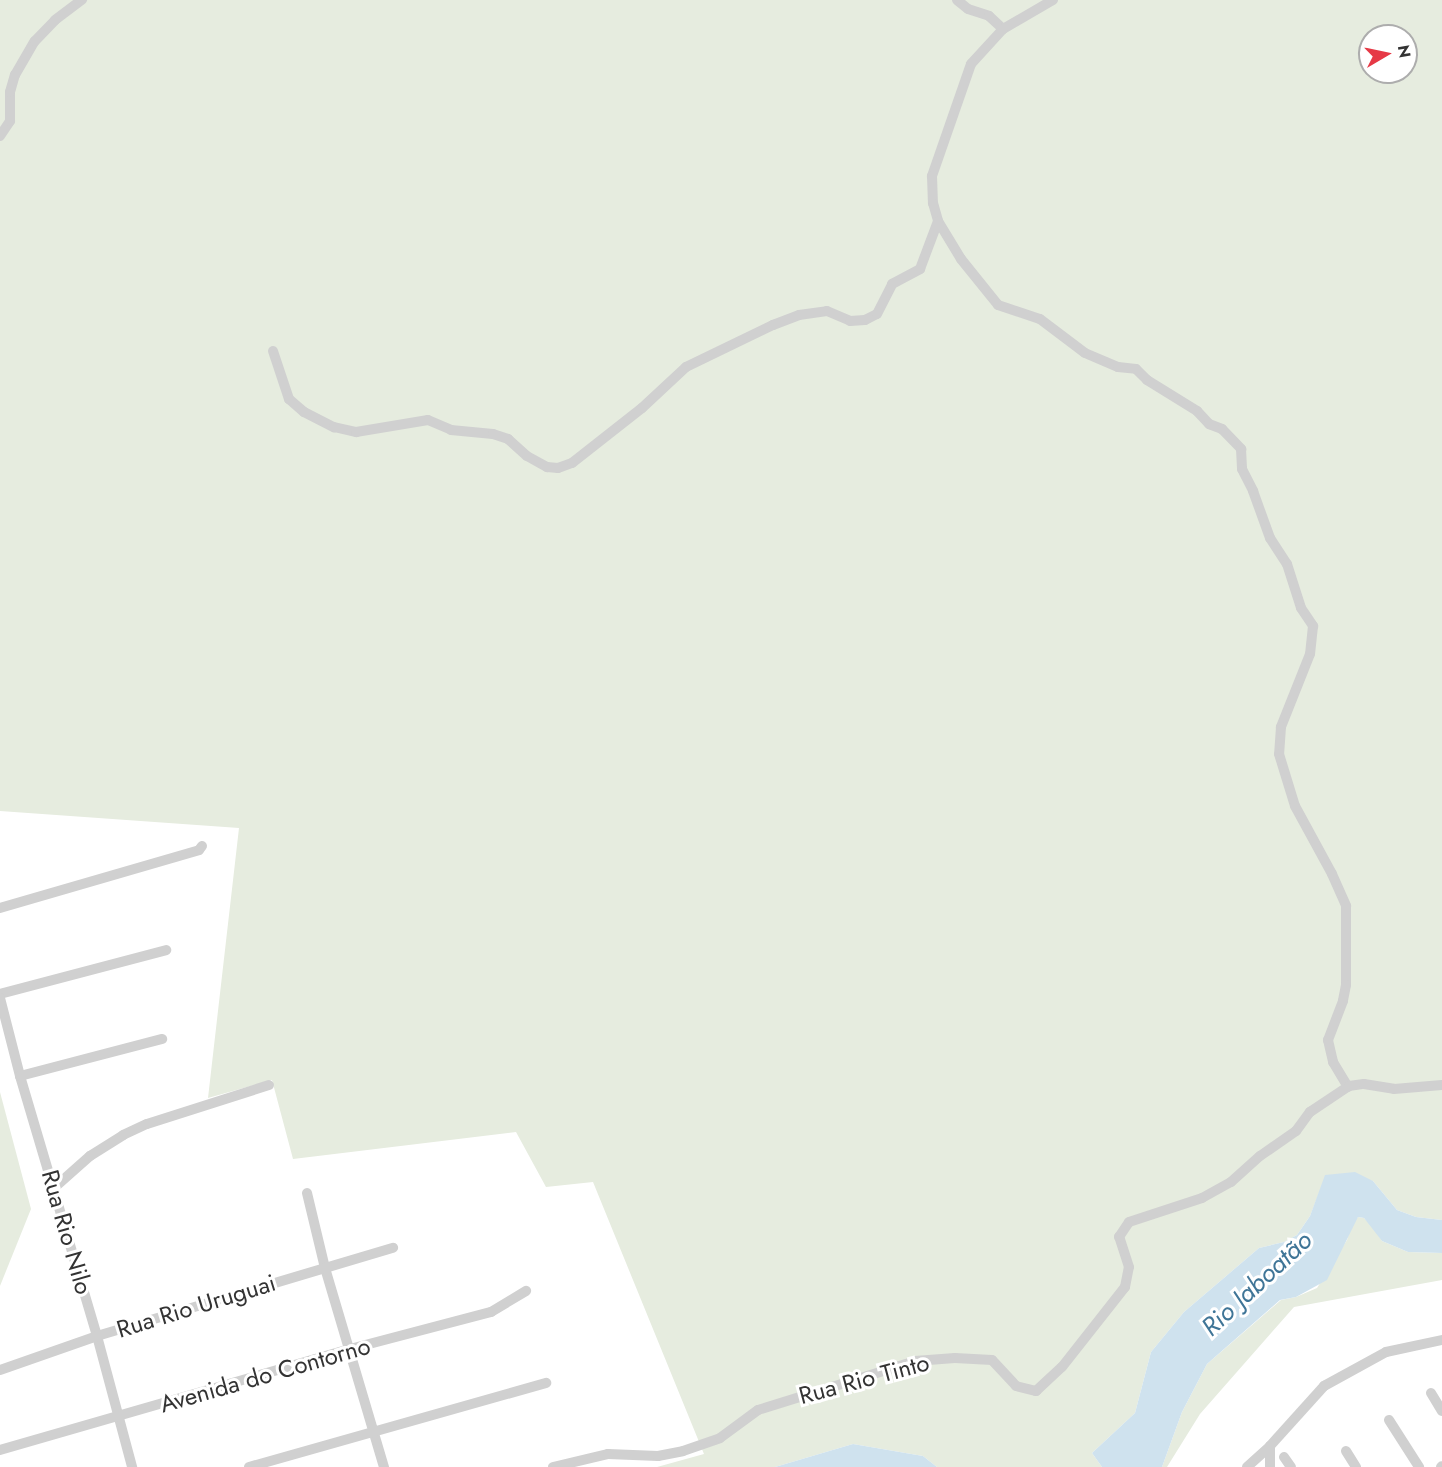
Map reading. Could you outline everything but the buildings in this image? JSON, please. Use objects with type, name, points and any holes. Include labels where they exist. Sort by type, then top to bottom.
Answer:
[{"type":"street","points":[[0,136],[10,121],[10,92],[15,75],[35,41],[56,20],[82,0]]},
{"type":"street","points":[[957,0],[968,9],[989,16],[1004,30]]},
{"type":"street","points":[[1053,0],[1004,30],[971,64],[939,154],[931,189],[938,221],[961,259],[998,305],[1040,318],[1085,353],[1118,367],[1136,369],[1147,380],[1197,411],[1209,424],[1222,429],[1241,448],[1242,469],[1253,491],[1270,538],[1287,564],[1301,608],[1313,626],[1310,654],[1281,727],[1279,754],[1295,806],[1332,873],[1346,906],[1346,985],[1343,1001],[1328,1040],[1333,1062],[1348,1087],[1364,1084],[1394,1089],[1442,1085]]},
{"type":"street","points":[[273,351],[289,399],[304,412],[334,427],[356,432],[428,420],[451,430],[493,434],[508,439],[527,456],[547,467],[558,468],[572,463],[642,408],[686,367],[773,325],[799,315],[827,311],[850,321],[865,320],[877,314],[892,284],[920,269],[938,221]]},
{"type":"street","points":[[0,908],[199,850],[202,846]]},
{"type":"street","points":[[0,996],[166,950]]},
{"type":"street","name":"Rua Rio Nilo","points":[[0,996],[20,1076],[55,1187],[132,1467]]},
{"type":"street","points":[[20,1076],[162,1039]]},
{"type":"street","points":[[55,1187],[99,1150],[123,1135],[147,1124],[269,1085]]},
{"type":"street","name":"Rua Rio Tinto","points":[[554,1467],[608,1454],[658,1456],[683,1451],[720,1438],[758,1410],[915,1361],[955,1358],[992,1360],[1016,1386],[1036,1391],[1062,1367],[1125,1287],[1129,1267],[1119,1238],[1122,1229],[1129,1222],[1143,1215],[1202,1198],[1231,1182],[1260,1156],[1296,1131],[1310,1112],[1348,1087]]},
{"type":"street","points":[[307,1192],[325,1268],[384,1467]]},
{"type":"street","name":"Rua Rio Uruguai","points":[[0,1370],[97,1336],[393,1248]]},
{"type":"street","name":"Avenida do Contorno","points":[[0,1450],[350,1349],[491,1312],[526,1291]]},
{"type":"street","points":[[1247,1467],[1270,1446],[1324,1386],[1386,1352],[1442,1340]]},
{"type":"street","points":[[249,1467],[546,1383]]},
{"type":"street","points":[[1431,1393],[1442,1411]]},
{"type":"street","points":[[1389,1420],[1419,1467]]},
{"type":"street","points":[[1270,1446],[1270,1467]]},
{"type":"street","points":[[1346,1451],[1356,1467]]},
{"type":"street","points":[[1284,1457],[1291,1467]]},
{"type":"shaded area","points":[[0,0],[1442,0],[1442,1220],[1416,1217],[1397,1210],[1373,1181],[1326,1175],[1310,1216],[1297,1235],[1284,1242],[1259,1248],[1184,1312],[1151,1352],[1135,1413],[1092,1453],[1102,1467],[937,1467],[923,1456],[853,1444],[775,1467],[657,1467],[704,1454],[593,1182],[546,1187],[516,1132],[293,1159],[272,1080],[208,1098],[239,828],[0,811]]},
{"type":"shaded area","points":[[0,1092],[31,1209],[0,1286]]},
{"type":"shaded area","points":[[1358,1217],[1364,1218],[1373,1227],[1382,1241],[1408,1252],[1442,1253],[1442,1280],[1294,1307],[1200,1414],[1167,1467],[1162,1467],[1182,1412],[1207,1364],[1281,1300],[1296,1297],[1317,1288],[1347,1240],[1352,1224]]},
{"type":"water","name":"Rio Jaboatão","points":[[1355,1172],[1373,1181],[1397,1210],[1416,1217],[1442,1220],[1442,1253],[1408,1252],[1382,1241],[1364,1218],[1358,1217],[1327,1280],[1296,1297],[1280,1300],[1207,1364],[1182,1412],[1162,1467],[1102,1467],[1092,1453],[1135,1413],[1151,1352],[1184,1312],[1259,1248],[1284,1242],[1297,1235],[1310,1216],[1325,1175]]},
{"type":"water","points":[[853,1444],[923,1456],[937,1467],[775,1467]]}]
